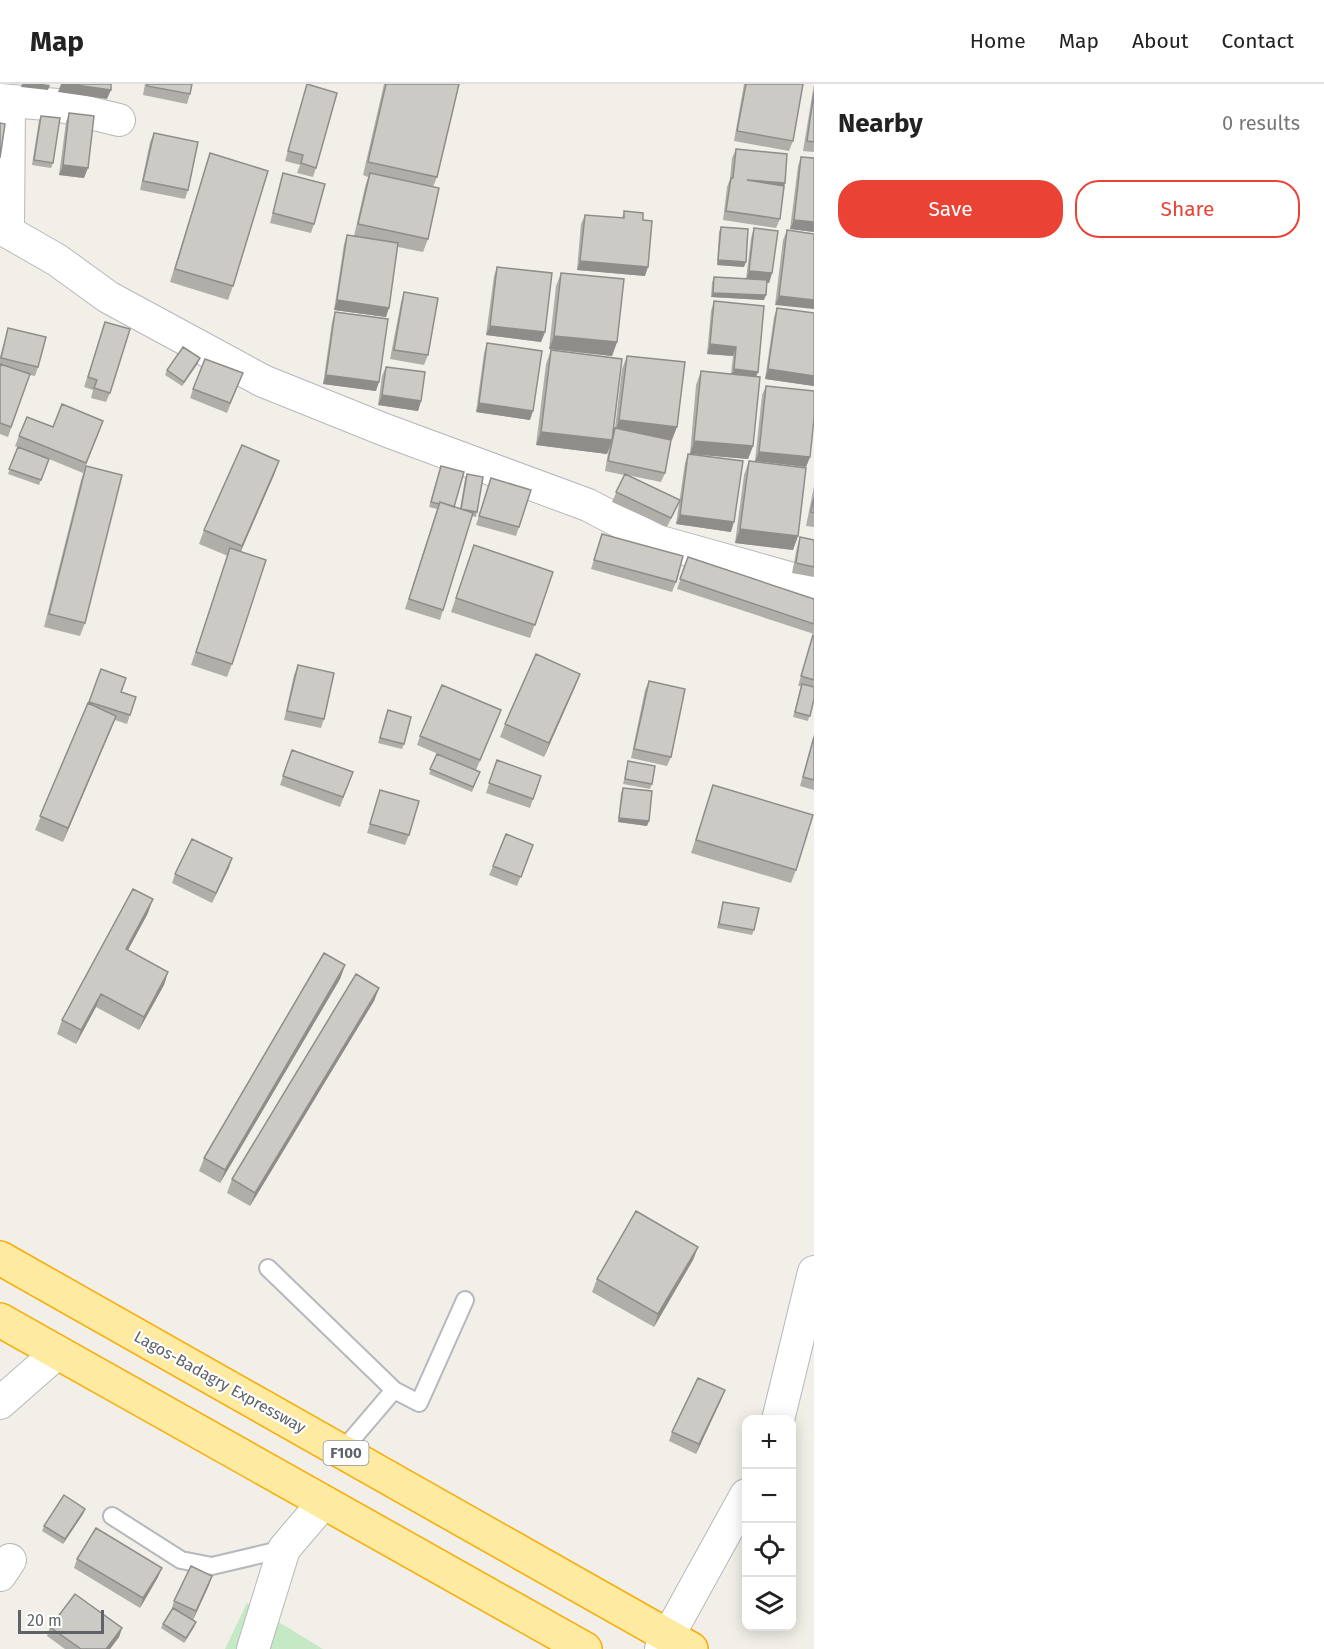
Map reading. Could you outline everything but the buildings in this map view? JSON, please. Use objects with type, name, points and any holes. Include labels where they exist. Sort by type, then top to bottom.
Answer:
[{"type":"highway","name":"Lagos-Badagry Expressway","points":[[0,1258],[342,1451],[673,1645]]},
{"type":"highway","points":[[0,1320],[585,1649]]},
{"type":"street","points":[[119,120],[57,105],[5,100],[8,232],[57,260],[108,297],[263,381],[588,505],[657,541],[814,585]]},
{"type":"street","points":[[779,1415],[814,1272]]},
{"type":"street","points":[[0,1403],[57,1353]]},
{"type":"street","points":[[253,1649],[284,1550],[324,1502]]},
{"type":"street","points":[[673,1645],[742,1505]]},
{"type":"lane","points":[[268,1268],[394,1390],[419,1403],[465,1300]]},
{"type":"lane","points":[[342,1451],[394,1390]]},
{"type":"lane","points":[[112,1516],[181,1560],[191,1562],[212,1566],[284,1550]]},
{"type":"green space","points":[[247,1603],[323,1649],[225,1649]]}]
